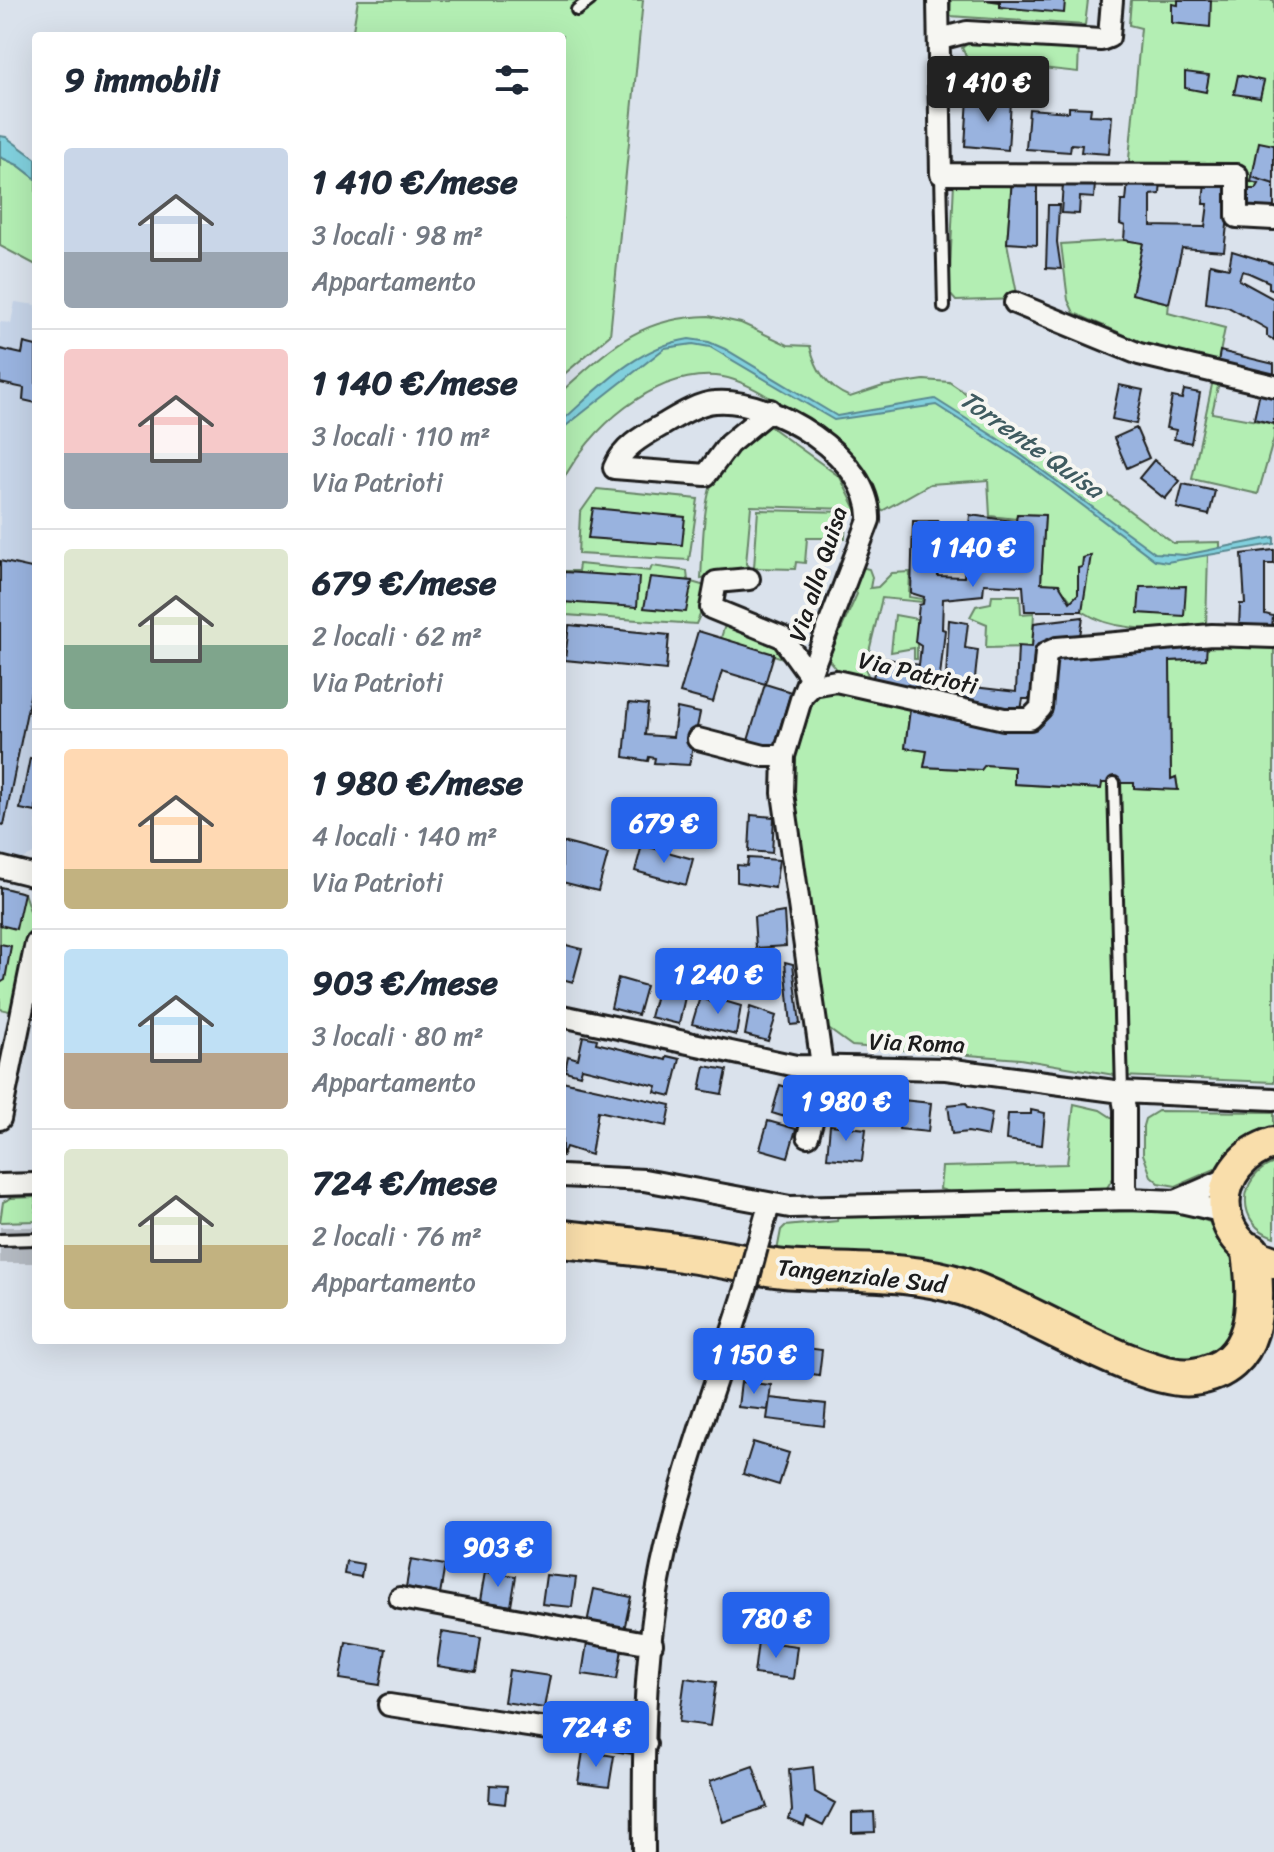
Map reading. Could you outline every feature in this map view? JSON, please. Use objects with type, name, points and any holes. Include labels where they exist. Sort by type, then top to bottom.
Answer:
[{"type":"highway","name":"Tangenziale Sud","points":[[566,1239],[685,1253],[773,1268],[895,1274],[940,1281],[988,1295],[1135,1365],[1174,1377],[1200,1376],[1227,1363],[1247,1339],[1255,1314],[1274,1280]]},
{"type":"highway","name":"Tangenziale Sud","points":[[1255,1314],[1263,1257]]},
{"type":"main road","points":[[1263,1257],[1234,1235],[1225,1212],[1225,1195],[1229,1178],[1247,1154],[1274,1143]]},
{"type":"street","points":[[938,0],[941,174],[1237,175],[1237,217],[1274,219]]},
{"type":"street","points":[[940,39],[967,32],[1101,40],[1109,37],[1112,0]]},
{"type":"street","points":[[1015,303],[1139,354],[1274,386]]},
{"type":"street","points":[[712,402],[746,402],[770,410],[729,444],[706,475],[614,468],[618,459],[638,439],[712,402]]},
{"type":"street","name":"Via alla Quisa","points":[[770,410],[815,438],[853,474],[869,509],[855,560],[802,696]]},
{"type":"street","points":[[749,579],[716,582],[711,608],[782,637],[810,676]]},
{"type":"street","name":"Via Patrioti","points":[[802,696],[813,685],[836,681],[1004,719],[1030,719],[1041,708],[1046,653],[1057,648],[1212,635],[1274,637]]},
{"type":"street","points":[[802,696],[784,756],[783,793],[824,1079],[808,1136]]},
{"type":"street","points":[[698,739],[764,756],[784,756]]},
{"type":"street","points":[[0,867],[32,875]]},
{"type":"street","points":[[0,1119],[10,1018],[32,955]]},
{"type":"street","name":"Via Roma","points":[[566,1017],[796,1066],[983,1072],[1122,1092],[1274,1099]]},
{"type":"street","points":[[1122,1092],[1125,1109],[1125,1187],[1129,1199]]},
{"type":"street","points":[[566,1176],[644,1180],[790,1207],[1129,1199],[1176,1201],[1225,1212]]},
{"type":"street","points":[[1176,1201],[1229,1178]]},
{"type":"street","points":[[0,1185],[32,1184]]},
{"type":"street","points":[[644,1852],[652,1644],[662,1566],[696,1442],[747,1285],[769,1205]]},
{"type":"street","points":[[400,1598],[652,1644]]},
{"type":"street","points":[[389,1705],[646,1744]]},
{"type":"lane","points":[[577,10],[590,0]]},
{"type":"lane","points":[[941,174],[944,307]]},
{"type":"lane","points":[[1114,783],[1122,1092]]},
{"type":"lane","points":[[0,1240],[32,1239]]},
{"type":"shaded area","points":[[15,302],[32,304],[32,855],[14,863],[0,860],[0,322],[11,323]]},
{"type":"green space","points":[[358,0],[643,0],[610,335],[566,373],[566,32],[353,32]]},
{"type":"green space","points":[[951,0],[1088,0],[1085,25],[950,16]]},
{"type":"green space","points":[[1131,0],[1274,0],[1274,215],[1243,189],[1128,170],[1141,28],[1129,25]]},
{"type":"green space","points":[[975,38],[1079,45],[1078,72],[968,60],[962,48]]},
{"type":"green space","points":[[0,157],[32,176],[32,263],[0,246]]},
{"type":"green space","points":[[1012,179],[1007,243],[1018,299],[956,301],[949,293],[954,182]]},
{"type":"green space","points":[[1124,240],[1143,243],[1132,294],[1169,303],[1168,313],[1225,328],[1217,368],[1157,349],[1074,313],[1068,300],[1061,244]]},
{"type":"green space","points":[[709,316],[741,323],[788,345],[810,346],[823,377],[850,397],[883,386],[924,380],[949,382],[1033,439],[1173,543],[1220,542],[1220,548],[1208,553],[1206,627],[1126,627],[1096,619],[1082,611],[1082,567],[1078,569],[1078,594],[1072,602],[1059,585],[1041,583],[1045,515],[1017,514],[1016,519],[990,516],[988,480],[930,484],[880,512],[864,478],[833,446],[773,400],[733,380],[716,376],[692,377],[647,393],[606,424],[566,475],[566,387],[628,338],[664,322]]},
{"type":"green space","points":[[1213,380],[1219,382],[1212,413],[1274,424],[1274,438],[1258,494],[1192,479]]},
{"type":"green space","points":[[765,423],[840,477],[858,513],[848,509],[751,506],[746,564],[752,571],[701,579],[704,521],[713,478],[729,455]]},
{"type":"green space","points":[[597,489],[698,499],[689,560],[578,554],[580,513]]},
{"type":"green space","points":[[758,510],[846,512],[845,538],[807,538],[805,563],[796,562],[795,569],[754,568]]},
{"type":"green space","points":[[579,564],[650,571],[652,566],[687,571],[688,581],[712,588],[696,624],[566,615],[566,571],[578,571]]},
{"type":"green space","points":[[861,567],[869,569],[872,577],[870,588],[878,587],[892,573],[910,572],[909,597],[922,599],[922,602],[882,598],[865,668],[870,680],[839,672],[828,659],[857,594],[854,589]]},
{"type":"green space","points":[[992,595],[1020,595],[1021,614],[1034,613],[1032,647],[986,648],[987,624],[970,617],[976,606],[991,603]]},
{"type":"green space","points":[[895,615],[917,619],[917,659],[914,659],[914,648],[891,652]]},
{"type":"green space","points":[[725,625],[768,634],[792,661],[721,638]]},
{"type":"green space","points":[[1274,641],[1274,1082],[1120,1076],[1020,1059],[852,1046],[823,1025],[801,875],[790,762],[803,704],[827,687],[911,702],[905,748],[927,751],[924,767],[981,770],[985,765],[1014,767],[1014,784],[1100,789],[1102,783],[1134,783],[1134,788],[1178,790],[1176,777],[1171,779],[1170,661],[1205,659],[1207,643]]},
{"type":"green space","points":[[0,887],[24,893],[32,917],[32,932],[14,1012],[0,1009]]},
{"type":"green space","points":[[1074,1104],[1100,1110],[1117,1121],[1113,1178],[1105,1191],[953,1193],[940,1189],[942,1167],[1067,1164]]},
{"type":"green space","points":[[1158,1111],[1274,1112],[1274,1130],[1247,1139],[1234,1149],[1222,1166],[1176,1186],[1159,1183],[1151,1176],[1143,1154],[1145,1119]]},
{"type":"green space","points":[[1274,1163],[1274,1237],[1253,1222],[1246,1200],[1253,1178]]},
{"type":"green space","points":[[32,1197],[32,1221],[0,1222],[3,1202],[11,1198]]},
{"type":"green space","points":[[1144,1211],[1185,1214],[1213,1223],[1246,1266],[1243,1319],[1218,1349],[1199,1358],[1170,1359],[777,1251],[781,1230],[785,1226],[837,1221],[838,1216]]},
{"type":"water","points":[[0,136],[32,156],[32,176],[18,165],[0,157]]},
{"type":"water","points":[[689,339],[709,342],[837,416],[935,399],[1006,444],[1155,553],[1185,555],[1274,537],[1274,544],[1167,562],[1155,560],[1025,462],[936,405],[834,420],[710,347],[693,344],[665,348],[566,426],[566,417],[620,370],[670,343]]},
{"type":"building","points":[[985,0],[1065,0],[1064,13],[1000,7],[1000,2]]},
{"type":"building","points":[[1178,0],[1211,0],[1210,27],[1172,23],[1172,4],[1178,5]]},
{"type":"building","points":[[1185,72],[1209,75],[1206,92],[1185,88]]},
{"type":"building","points":[[1238,75],[1264,81],[1260,98],[1234,94]]},
{"type":"building","points":[[968,98],[1011,101],[1008,150],[965,146]]},
{"type":"building","points":[[1069,107],[1091,108],[1090,115],[1112,116],[1109,154],[1081,152],[1082,145],[1071,144],[1070,152],[1026,149],[1029,109],[1069,112]]},
{"type":"building","points":[[1259,142],[1274,145],[1274,184],[1252,177]]},
{"type":"building","points":[[1252,177],[1274,184],[1274,215],[1243,213],[1243,189],[1256,189],[1259,184],[1251,182]]},
{"type":"building","points":[[1012,179],[1037,181],[1037,245],[1007,243]]},
{"type":"building","points":[[1161,180],[1160,194],[1151,195],[1151,226],[1205,227],[1208,204],[1203,204],[1205,181],[1232,182],[1224,251],[1182,248],[1169,303],[1132,294],[1143,243],[1124,240],[1125,226],[1120,224],[1121,201],[1126,201],[1128,181]]},
{"type":"building","points":[[1063,183],[1095,183],[1094,198],[1080,197],[1079,214],[1061,213]]},
{"type":"building","points":[[1048,205],[1059,205],[1057,242],[1061,269],[1046,268]]},
{"type":"building","points":[[1232,251],[1274,264],[1274,290],[1269,288],[1269,282],[1242,271],[1239,280],[1274,299],[1274,340],[1267,336],[1267,329],[1228,307],[1206,303],[1210,264],[1229,268]]},
{"type":"building","points":[[24,343],[32,345],[32,402],[23,400],[24,388],[0,383],[0,349],[22,354]]},
{"type":"building","points":[[1220,351],[1274,364],[1274,380],[1217,368]]},
{"type":"building","points":[[1119,385],[1143,390],[1136,424],[1112,419]]},
{"type":"building","points":[[1261,387],[1274,391],[1274,424],[1254,419]]},
{"type":"building","points":[[1184,390],[1200,393],[1191,443],[1174,439],[1176,430],[1166,428],[1172,397],[1182,399]]},
{"type":"building","points":[[1136,428],[1149,458],[1127,468],[1114,438]]},
{"type":"building","points":[[1154,460],[1180,481],[1165,499],[1139,478]]},
{"type":"building","points":[[1183,484],[1215,491],[1209,515],[1177,508]]},
{"type":"building","points":[[593,508],[685,517],[682,545],[588,538]]},
{"type":"building","points":[[1017,514],[1045,515],[1041,583],[1059,584],[1070,602],[1078,594],[1078,568],[1082,567],[1083,558],[1091,555],[1082,611],[1025,611],[1023,586],[984,584],[983,595],[943,599],[942,629],[945,630],[938,695],[872,681],[878,657],[919,665],[921,646],[915,642],[919,605],[923,604],[924,597],[911,593],[913,521],[938,521],[938,576],[964,577],[970,515],[1013,521],[1011,537],[993,535],[993,529],[988,528],[984,565],[1010,565]]},
{"type":"building","points":[[1274,550],[1274,564],[1265,564],[1265,614],[1273,616],[1272,628],[1239,629],[1240,604],[1245,604],[1242,554]]},
{"type":"building","points":[[0,561],[32,568],[32,687],[4,825],[0,824]]},
{"type":"building","points":[[566,572],[639,577],[637,607],[566,602]]},
{"type":"building","points":[[650,577],[692,581],[686,612],[644,608]]},
{"type":"building","points":[[1186,586],[1184,616],[1138,613],[1140,587]]},
{"type":"building","points":[[1083,617],[1080,636],[1043,660],[1039,699],[1023,699],[1020,715],[959,701],[950,695],[946,679],[949,620],[968,623],[965,648],[978,650],[974,687],[1016,692],[1018,646],[1032,647],[1034,623]]},
{"type":"building","points":[[569,625],[669,635],[666,670],[566,660]]},
{"type":"building","points":[[698,631],[774,654],[765,684],[722,671],[713,702],[680,693]]},
{"type":"building","points":[[1207,643],[1206,659],[1170,661],[1171,779],[1176,777],[1178,790],[1134,788],[1134,783],[1102,783],[1101,789],[1014,784],[1014,767],[985,765],[981,770],[924,767],[927,751],[905,748],[911,702],[1044,712],[1050,654],[1062,649],[1166,650]]},
{"type":"building","points":[[765,684],[791,692],[773,751],[747,744]]},
{"type":"building","points":[[629,703],[648,705],[645,735],[673,737],[677,708],[700,713],[689,765],[654,763],[655,758],[649,757],[648,761],[624,757]]},
{"type":"building","points":[[30,758],[32,811],[20,809]]},
{"type":"building","points":[[751,815],[774,817],[772,853],[749,851]]},
{"type":"building","points":[[566,843],[608,854],[598,891],[566,883]]},
{"type":"building","points":[[642,845],[693,859],[686,885],[635,871]]},
{"type":"building","points":[[748,858],[779,860],[775,888],[737,882],[737,865],[747,866]]},
{"type":"building","points":[[0,887],[24,893],[16,929],[0,925]]},
{"type":"building","points":[[784,912],[786,946],[756,948],[754,917]]},
{"type":"building","points":[[0,944],[11,946],[5,980],[0,983]]},
{"type":"building","points":[[566,945],[582,949],[573,982],[566,980]]},
{"type":"building","points":[[785,962],[793,964],[800,1024],[791,1025]]},
{"type":"building","points":[[618,978],[646,986],[638,1015],[611,1008]]},
{"type":"building","points":[[657,991],[685,997],[679,1024],[650,1017]]},
{"type":"building","points":[[700,997],[713,1003],[714,998],[741,1006],[736,1035],[692,1024]]},
{"type":"building","points":[[750,1007],[776,1016],[768,1041],[745,1035]]},
{"type":"building","points":[[583,1036],[597,1039],[596,1043],[666,1060],[667,1056],[680,1059],[671,1096],[655,1092],[657,1086],[582,1068],[580,1075],[566,1071],[568,1056],[578,1059]]},
{"type":"building","points":[[705,1066],[727,1070],[722,1094],[700,1090]]},
{"type":"building","points":[[566,1082],[671,1105],[667,1126],[598,1111],[591,1155],[566,1147]]},
{"type":"building","points":[[780,1085],[810,1095],[801,1122],[772,1113]]},
{"type":"building","points":[[902,1100],[931,1103],[928,1132],[899,1129]]},
{"type":"building","points":[[966,1103],[968,1107],[992,1113],[988,1136],[968,1132],[952,1134],[948,1105]]},
{"type":"building","points":[[1031,1110],[1045,1113],[1042,1145],[1006,1140],[1008,1114],[1031,1114]]},
{"type":"building","points":[[768,1121],[796,1129],[788,1157],[760,1149]]},
{"type":"building","points":[[830,1125],[866,1129],[862,1161],[827,1158]]},
{"type":"building","points":[[768,1343],[822,1350],[819,1375],[765,1367]]},
{"type":"building","points":[[741,1382],[771,1385],[768,1410],[738,1407]]},
{"type":"building","points":[[770,1398],[826,1404],[824,1426],[767,1419]]},
{"type":"building","points":[[753,1442],[789,1453],[779,1485],[743,1474]]},
{"type":"building","points":[[411,1559],[445,1565],[440,1594],[406,1587]]},
{"type":"building","points":[[346,1561],[363,1564],[361,1577],[344,1574]]},
{"type":"building","points":[[485,1572],[516,1576],[511,1606],[480,1601]]},
{"type":"building","points":[[546,1575],[576,1578],[572,1607],[542,1604]]},
{"type":"building","points":[[594,1589],[631,1597],[624,1630],[587,1623]]},
{"type":"building","points":[[442,1632],[481,1638],[476,1672],[437,1666]]},
{"type":"building","points":[[758,1641],[797,1646],[793,1679],[754,1674]]},
{"type":"building","points":[[346,1642],[386,1649],[380,1685],[340,1679]]},
{"type":"building","points":[[587,1643],[622,1649],[617,1679],[582,1674]]},
{"type":"building","points":[[509,1670],[550,1676],[544,1708],[504,1702]]},
{"type":"building","points":[[685,1678],[716,1682],[710,1726],[679,1722]]},
{"type":"building","points":[[583,1751],[614,1756],[609,1787],[578,1783]]},
{"type":"building","points":[[753,1766],[767,1807],[723,1822],[710,1781]]},
{"type":"building","points":[[813,1767],[815,1792],[835,1803],[823,1826],[807,1818],[804,1826],[788,1819],[792,1811],[789,1770]]},
{"type":"building","points":[[490,1785],[507,1786],[505,1804],[489,1802]]},
{"type":"building","points":[[874,1812],[875,1832],[852,1833],[852,1813]]},
{"type":"tunnel","points":[[0,1245],[32,1245]]},
{"type":"water label","name":"Torrente Quisa","points":[[1032,444]]}]
